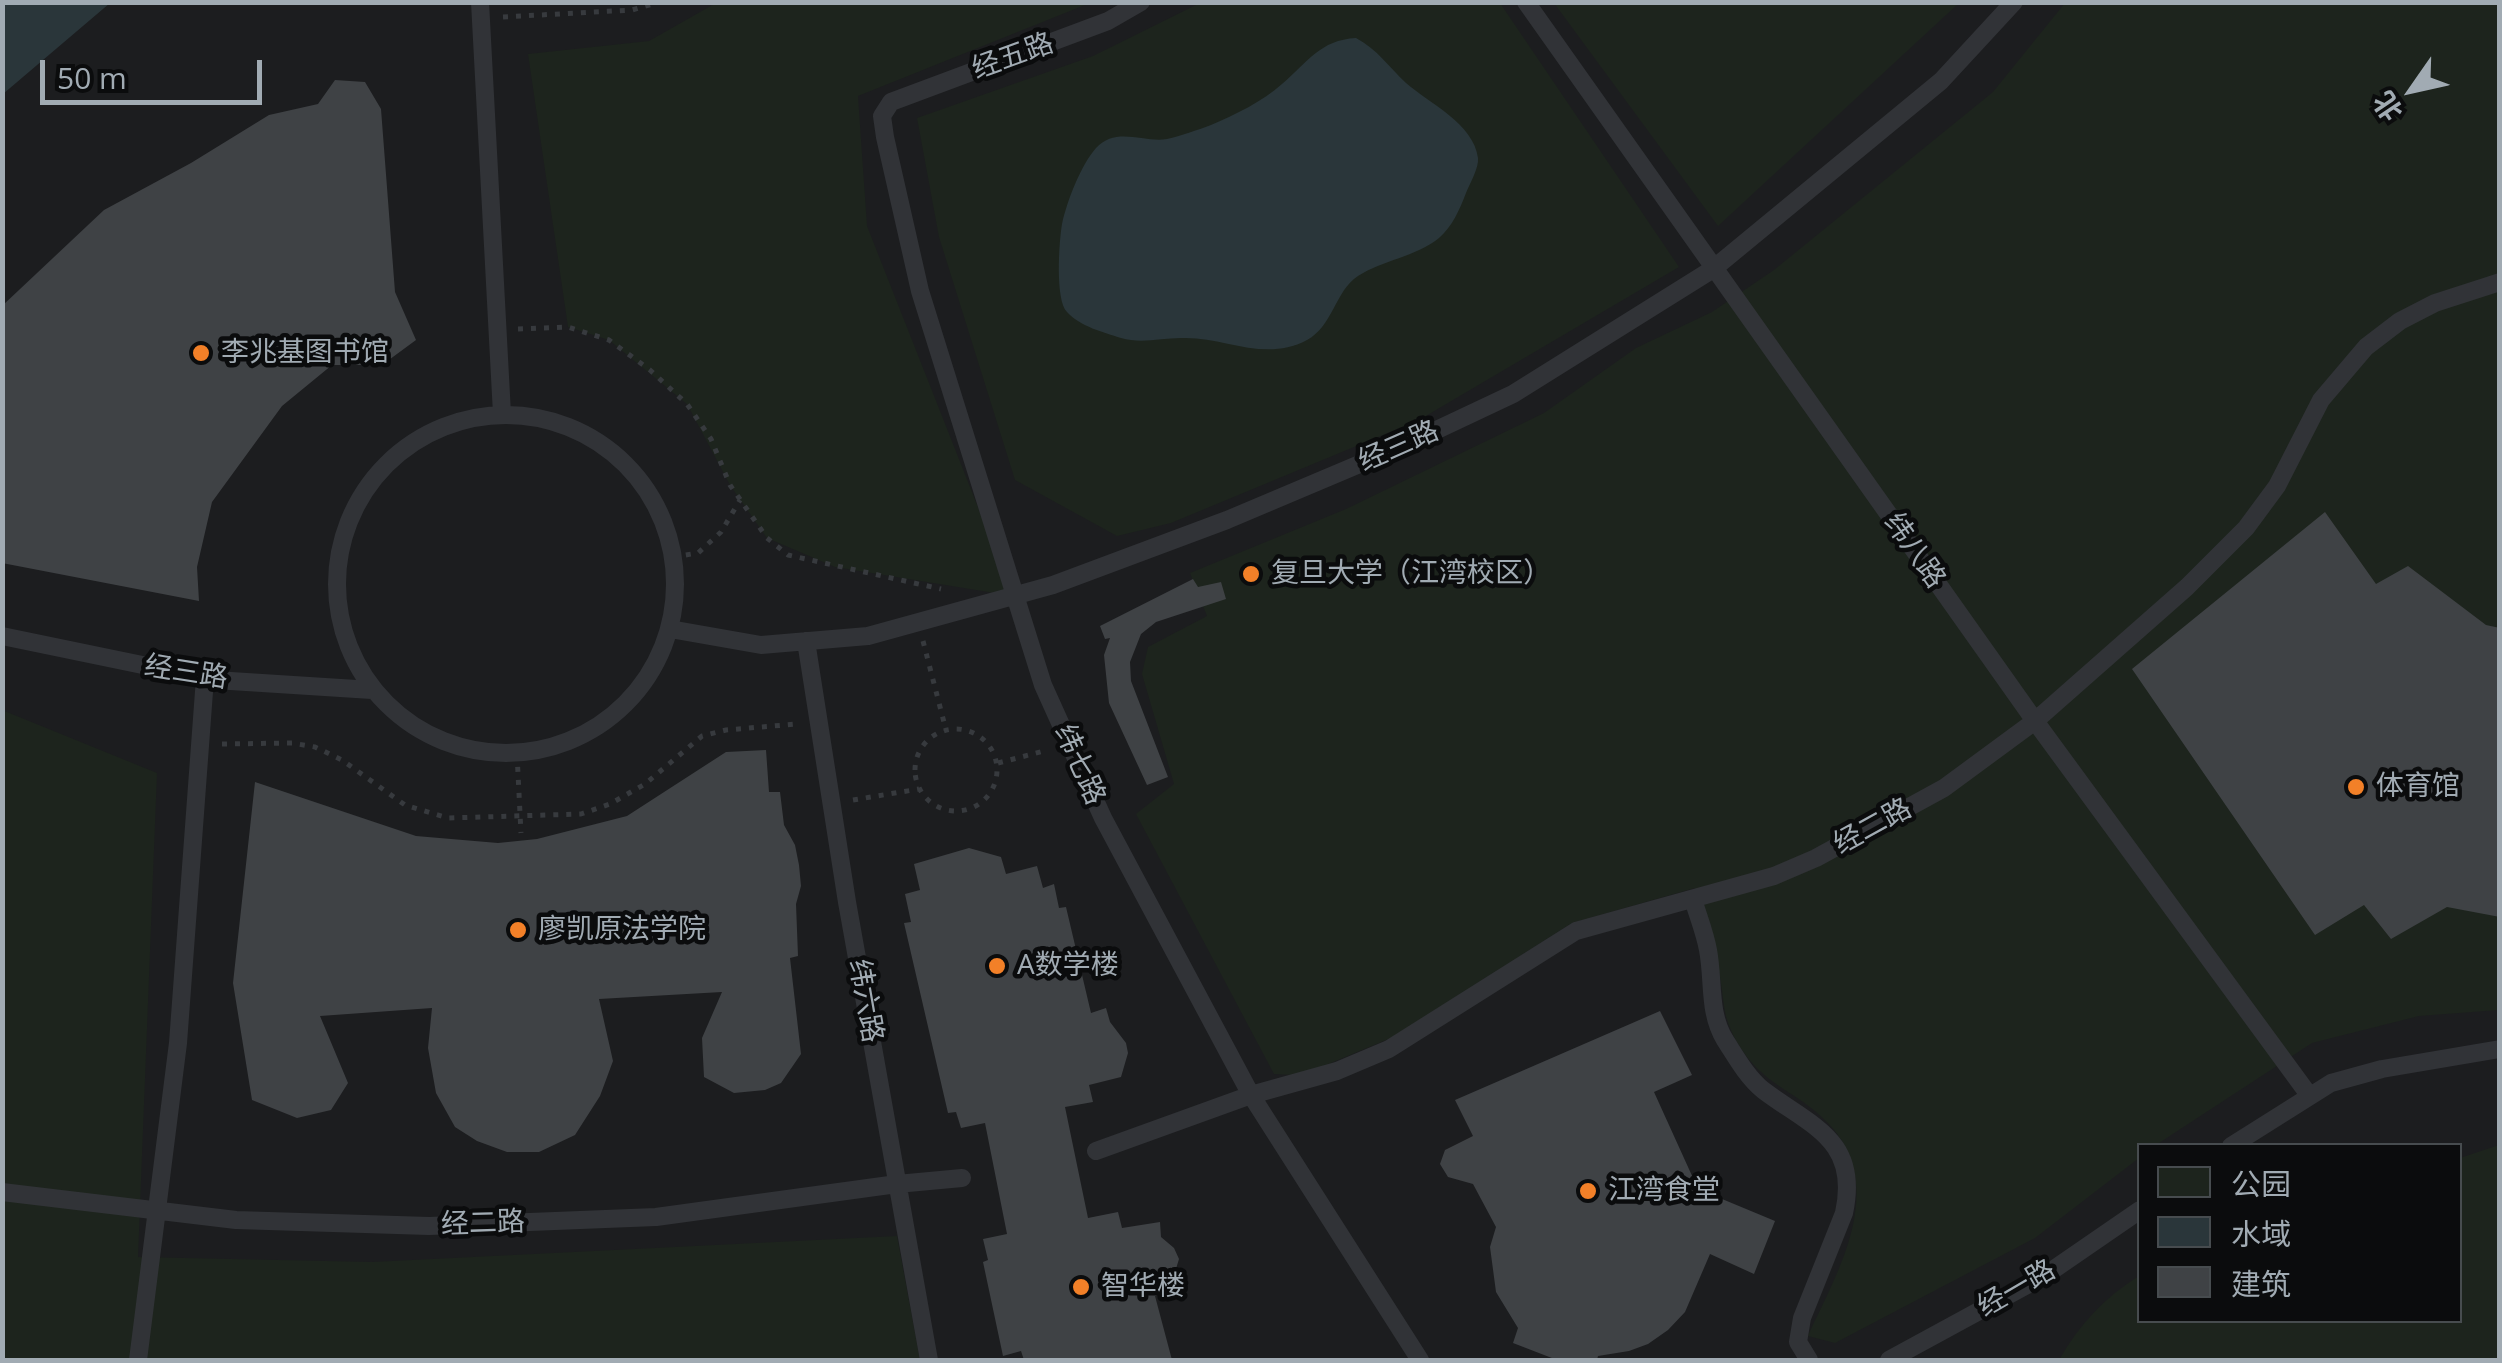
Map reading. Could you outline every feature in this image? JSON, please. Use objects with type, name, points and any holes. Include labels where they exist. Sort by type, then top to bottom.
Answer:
[{"type":"lane","name":"经五路","points":[[884,109],[901,98],[1108,21],[1141,2]]},
{"type":"lane","name":"纬八路","points":[[1526,2],[2034,721],[2309,1095]]},
{"type":"lane","name":"经三路","points":[[670,629],[761,645],[868,636],[1053,585],[1226,520],[1407,444],[1513,394],[1714,269],[1940,81],[2014,2]]},
{"type":"lane","points":[[480,10],[502,414]]},
{"type":"lane","name":"纬七路","points":[[884,109],[885,137],[920,291],[1043,684],[1103,818],[1251,1095],[1420,1360]]},
{"type":"lane","name":"经二路","points":[[1096,1150],[1251,1095],[1337,1071],[1389,1049],[1576,932],[1774,876],[1816,858],[1944,788],[2034,721],[2246,528],[2277,486],[2321,400],[2366,347],[2400,321],[2435,304],[2500,282]]},
{"type":"lane","points":[[502,414],[566,425],[609,450],[642,484],[666,528],[676,580],[670,629],[643,685],[605,723],[575,740],[517,754],[484,753],[435,739],[401,718],[372,690],[356,665],[338,610],[337,560],[353,508],[378,471],[414,440],[459,420],[502,414]]},
{"type":"lane","name":"经三路","points":[[2,636],[205,678],[372,690]]},
{"type":"lane","name":"纬六路","points":[[806,641],[929,1360]]},
{"type":"lane","points":[[138,1360],[178,1043],[205,678]]},
{"type":"lane","points":[[1693,898],[1709,953],[1712,1006],[1722,1035],[1760,1088],[1825,1131],[1840,1153],[1846,1175],[1848,1195],[1844,1213],[1802,1318],[1798,1342],[1809,1360]]},
{"type":"lane","points":[[2237,1143],[2330,1083],[2382,1069],[2500,1048]]},
{"type":"lane","name":"经二路","points":[[2,1192],[236,1220],[429,1226],[656,1217],[962,1178]]},
{"type":"lane","name":"经一路","points":[[1889,1360],[1913,1355],[2048,1274],[2137,1212]]},
{"type":"path","points":[[480,10],[632,10],[660,2]]},
{"type":"path","points":[[496,330],[568,327],[608,340],[650,370],[687,404],[711,439],[740,500],[767,538],[788,555],[943,590]]},
{"type":"path","points":[[673,557],[698,553],[721,532],[740,500]]},
{"type":"path","points":[[918,622],[946,730]]},
{"type":"path","points":[[200,745],[292,743],[315,747],[342,760],[405,805],[448,818],[581,814],[610,804],[645,784],[702,736],[726,730],[818,722]]},
{"type":"path","points":[[956,728],[972,731],[990,747],[998,764],[989,796],[964,811],[938,808],[919,789],[914,765],[922,746],[936,733],[956,728]]},
{"type":"path","points":[[998,764],[1070,744]]},
{"type":"path","points":[[517,754],[521,833]]},
{"type":"path","points":[[832,803],[919,789]]},
{"type":"shaded area","name":"复旦大学（江湾校区）","points":[[3,3],[2499,3],[2499,1360],[3,1360]]},
{"type":"green space","points":[[716,3],[1090,3],[858,96],[867,226],[1013,596],[835,567],[767,538],[730,485],[687,404],[609,340],[568,327],[528,54],[649,41]]},
{"type":"green space","points":[[1200,3],[1500,3],[1679,267],[1419,420],[1171,523],[1117,536],[1015,480],[939,237],[917,118],[1093,56]]},
{"type":"green space","points":[[1554,3],[1959,3],[1718,226]]},
{"type":"green space","points":[[2065,3],[2499,3],[2499,1010],[2419,1016],[2312,1043],[2159,1143],[2137,1143],[2137,1160],[2035,1238],[1835,1343],[1808,1336],[1844,1257],[1856,1201],[1855,1174],[1846,1148],[1828,1123],[1769,1079],[1737,1042],[1726,1017],[1715,955],[1695,888],[1572,923],[1391,1038],[1321,1067],[1293,1075],[1274,1074],[1136,814],[1174,784],[1142,674],[1148,647],[1207,616],[1190,573],[1346,509],[1544,413],[1636,348],[1712,312],[1774,270],[1993,92]]},
{"type":"green space","points":[[2,710],[157,773],[138,1257],[372,1262],[897,1236],[920,1360],[3,1360]]},
{"type":"green space","points":[[2499,1145],[2499,1360],[2059,1360],[2094,1313],[2137,1277],[2137,1323],[2462,1323],[2462,1157]]},
{"type":"water","points":[[3,2],[110,2],[110,3],[3,94]]},
{"type":"water","points":[[1356,38],[1449,115],[1475,146],[1476,171],[1455,217],[1439,238],[1358,276],[1344,290],[1316,334],[1291,346],[1260,349],[1197,338],[1128,340],[1085,325],[1067,312],[1059,283],[1062,224],[1075,184],[1096,148],[1112,138],[1167,139],[1211,125],[1266,96],[1324,48]]},
{"type":"building","name":"李兆基图书馆","points":[[335,80],[365,82],[381,109],[395,292],[416,340],[382,365],[332,365],[282,406],[212,502],[197,567],[199,601],[2,563],[2,306],[104,210],[269,115],[318,104]]},
{"type":"building","name":"体育馆","points":[[2325,512],[2376,584],[2408,566],[2486,625],[2500,628],[2500,917],[2447,907],[2391,939],[2364,905],[2315,935],[2132,669]]},
{"type":"building","points":[[1193,579],[1198,587],[1221,582],[1226,599],[1156,622],[1141,634],[1130,662],[1131,681],[1168,777],[1147,785],[1109,703],[1104,655],[1110,638],[1105,639],[1100,626]]},
{"type":"building","name":"廖凯原法学院","points":[[766,750],[769,792],[780,792],[784,825],[795,845],[801,886],[796,904],[798,956],[790,958],[801,1054],[781,1083],[765,1090],[734,1093],[704,1077],[702,1038],[722,992],[599,999],[613,1061],[600,1096],[575,1135],[539,1152],[507,1152],[477,1141],[455,1127],[436,1093],[428,1048],[432,1008],[320,1016],[348,1083],[331,1110],[297,1118],[252,1100],[233,983],[255,782],[416,836],[498,843],[537,839],[627,816],[726,752]]},
{"type":"building","points":[[969,848],[1001,857],[1006,874],[1037,866],[1043,888],[1054,884],[1059,908],[1066,907],[1091,1013],[1106,1008],[1110,1022],[1126,1043],[1128,1053],[1121,1077],[1089,1085],[1093,1102],[1065,1107],[1088,1218],[1118,1212],[1122,1228],[1160,1222],[1161,1237],[1174,1248],[1179,1259],[1172,1282],[1174,1292],[1155,1296],[1172,1360],[1024,1360],[1021,1351],[1003,1356],[983,1262],[988,1260],[983,1239],[1007,1234],[985,1123],[961,1128],[956,1112],[948,1113],[904,923],[911,922],[905,894],[920,890],[914,864]]},
{"type":"building","name":"江湾食堂","points":[[1660,1011],[1692,1075],[1654,1092],[1698,1189],[1775,1221],[1754,1274],[1710,1254],[1685,1312],[1648,1344],[1598,1356],[1597,1360],[1557,1360],[1513,1343],[1518,1328],[1496,1292],[1490,1247],[1496,1227],[1473,1184],[1448,1177],[1440,1164],[1445,1150],[1473,1136],[1455,1100]]},
{"type":"place","name":"李兆基图书馆","points":[[201,353]]},
{"type":"place","name":"复旦大学（江湾校区）","points":[[1251,574]]},
{"type":"place","name":"体育馆","points":[[2356,787]]},
{"type":"place","name":"廖凯原法学院","points":[[518,930]]},
{"type":"place","name":"A数学楼","points":[[997,966]]},
{"type":"place","name":"江湾食堂","points":[[1588,1191]]},
{"type":"place","name":"智华楼","points":[[1081,1287]]}]
